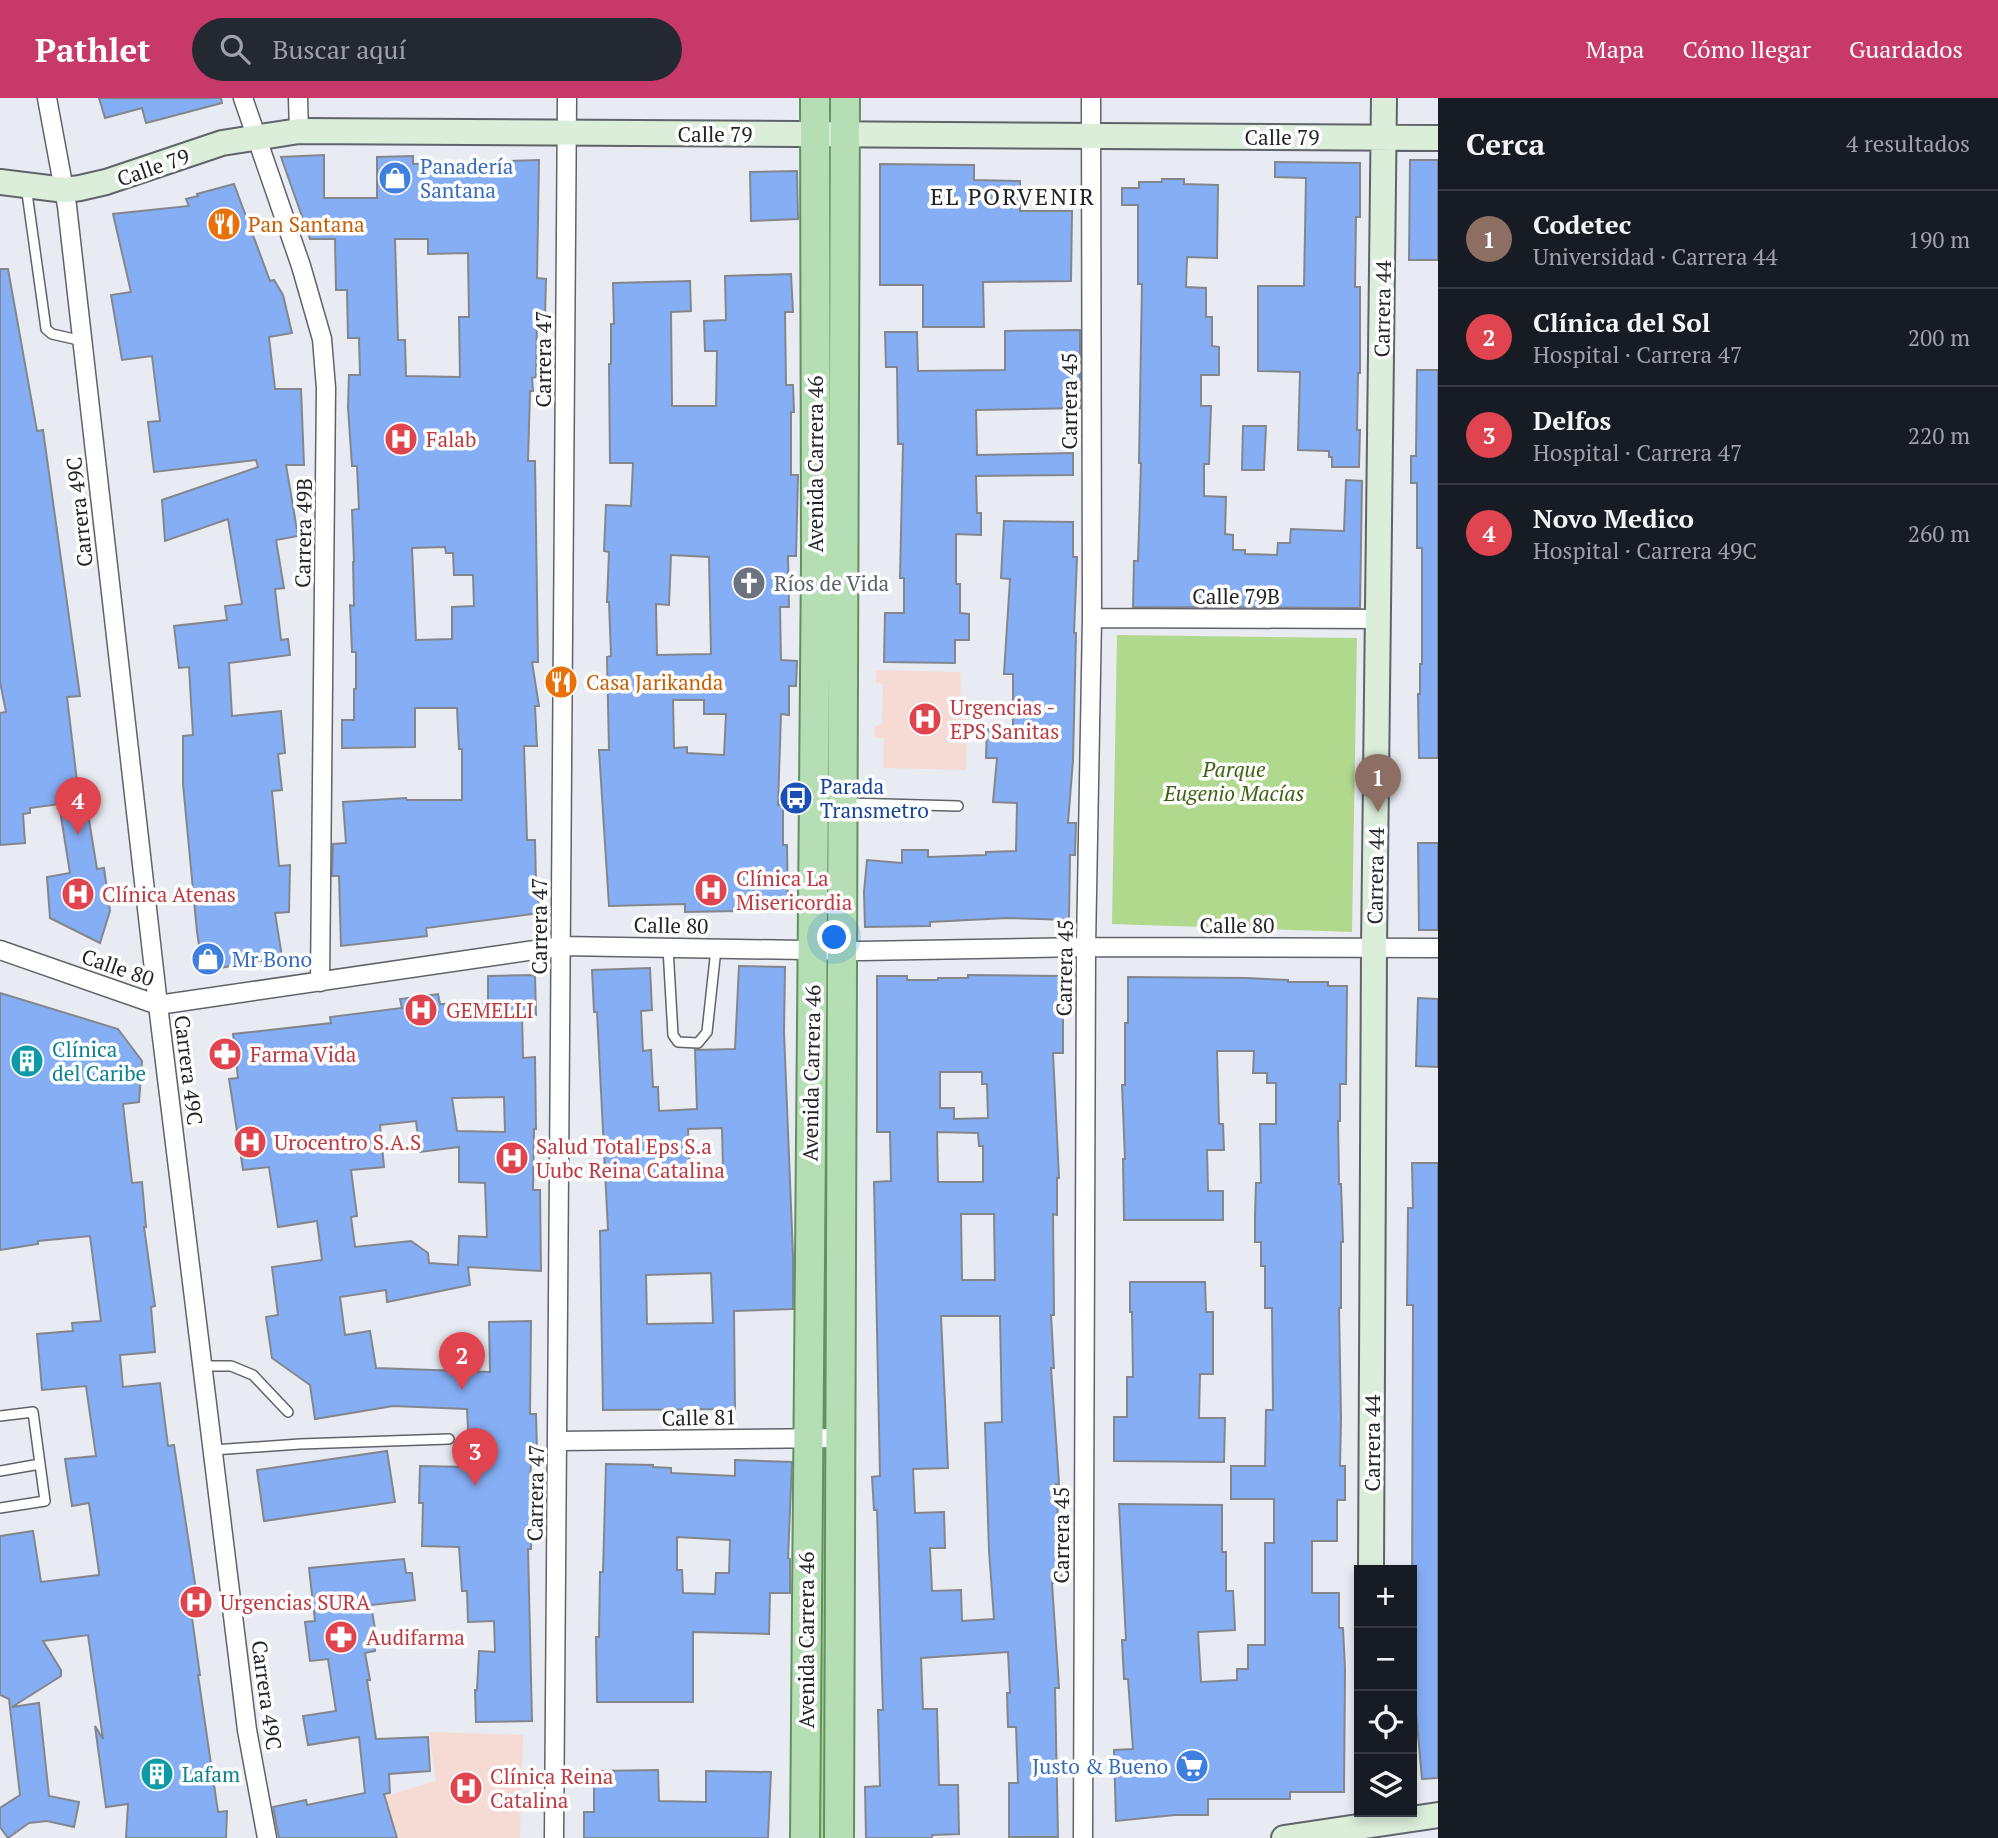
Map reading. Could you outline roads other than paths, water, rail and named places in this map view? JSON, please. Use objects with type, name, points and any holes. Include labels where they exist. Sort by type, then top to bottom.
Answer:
[{"type":"main road","name":"Avenida Carrera 46","points":[[805,1838],[816,572],[815,98]]},
{"type":"main road","name":"Avenida Carrera 46","points":[[839,1838],[845,98]]},
{"type":"main road","name":"Carrera 44","points":[[1371,1565],[1374,948],[1384,98]]},
{"type":"main road","name":"Calle 79","points":[[0,182],[65,190],[106,182],[222,143],[299,131],[1438,138]]},
{"type":"main road","points":[[1284,1838],[1438,1815]]},
{"type":"street","name":"Carrera 49C","points":[[47,98],[65,190],[202,1366],[247,1730],[267,1838]]},
{"type":"street","name":"Carrera 49B","points":[[243,98],[322,339],[326,388],[320,982]]},
{"type":"street","points":[[298,98],[299,131]]},
{"type":"street","name":"Carrera 47","points":[[554,1838],[567,98]]},
{"type":"street","name":"Carrera 45","points":[[1083,1838],[1086,947],[1092,618],[1091,98]]},
{"type":"street","name":"Calle 79B","points":[[1092,618],[1379,619]]},
{"type":"street","name":"Calle 80","points":[[0,950],[158,1005],[562,946],[812,951],[1086,947],[1438,948]]},
{"type":"street","name":"Calle 81","points":[[558,1441],[840,1438]]},
{"type":"lane","points":[[26,185],[46,329],[52,334],[83,341]]},
{"type":"lane","points":[[842,803],[958,806]]},
{"type":"lane","points":[[668,948],[673,1035],[678,1042],[698,1043],[707,1032],[716,949]]},
{"type":"lane","points":[[202,1366],[231,1366],[253,1376],[288,1412]]},
{"type":"lane","points":[[0,1416],[33,1412],[45,1501],[0,1508]]},
{"type":"lane","points":[[213,1450],[449,1439]]},
{"type":"lane","points":[[0,1471],[40,1464]]},
{"type":"place","name":"Panadería Santana","points":[[395,178]]},
{"type":"place","name":"Pan Santana","points":[[224,224]]},
{"type":"place","name":"Falab","points":[[401,439]]},
{"type":"place","name":"Ríos de Vida","points":[[749,583]]},
{"type":"place","name":"Casa Jarikanda","points":[[561,682]]},
{"type":"place","name":"Urgencias - EPS Sanitas","points":[[925,719]]},
{"type":"place","name":"Parada Transmetro","points":[[796,798]]},
{"type":"place","name":"Codetec","points":[[1378,812]]},
{"type":"place","name":"Novo Medico","points":[[78,835]]},
{"type":"place","name":"Clínica La Misericordia","points":[[711,890]]},
{"type":"place","name":"Clínica Atenas","points":[[78,894]]},
{"type":"place","name":"Mr Bono","points":[[208,959]]},
{"type":"place","name":"GEMELLI","points":[[421,1010]]},
{"type":"place","name":"Farma Vida","points":[[225,1054]]},
{"type":"place","name":"Clínica del Caribe","points":[[27,1061]]},
{"type":"place","name":"Urocentro S.A.S","points":[[250,1142]]},
{"type":"place","name":"Salud Total Eps S.a Uubc Reina Catalina","points":[[512,1158]]},
{"type":"place","name":"Clínica del Sol","points":[[462,1390]]},
{"type":"place","name":"Delfos","points":[[475,1486]]},
{"type":"place","name":"Urgencias SURA","points":[[196,1602]]},
{"type":"place","name":"Audifarma","points":[[341,1637]]},
{"type":"place","name":"Justo & Bueno","points":[[1192,1766]]},
{"type":"place","name":"Lafam","points":[[157,1774]]},
{"type":"place","name":"Clínica Reina Catalina","points":[[466,1788]]},
{"type":"district","name":"EL PORVENIR","points":[[1013,196]]},
{"type":"park label","name":"Parque Eugenio Macías","points":[[1234,781]]}]
